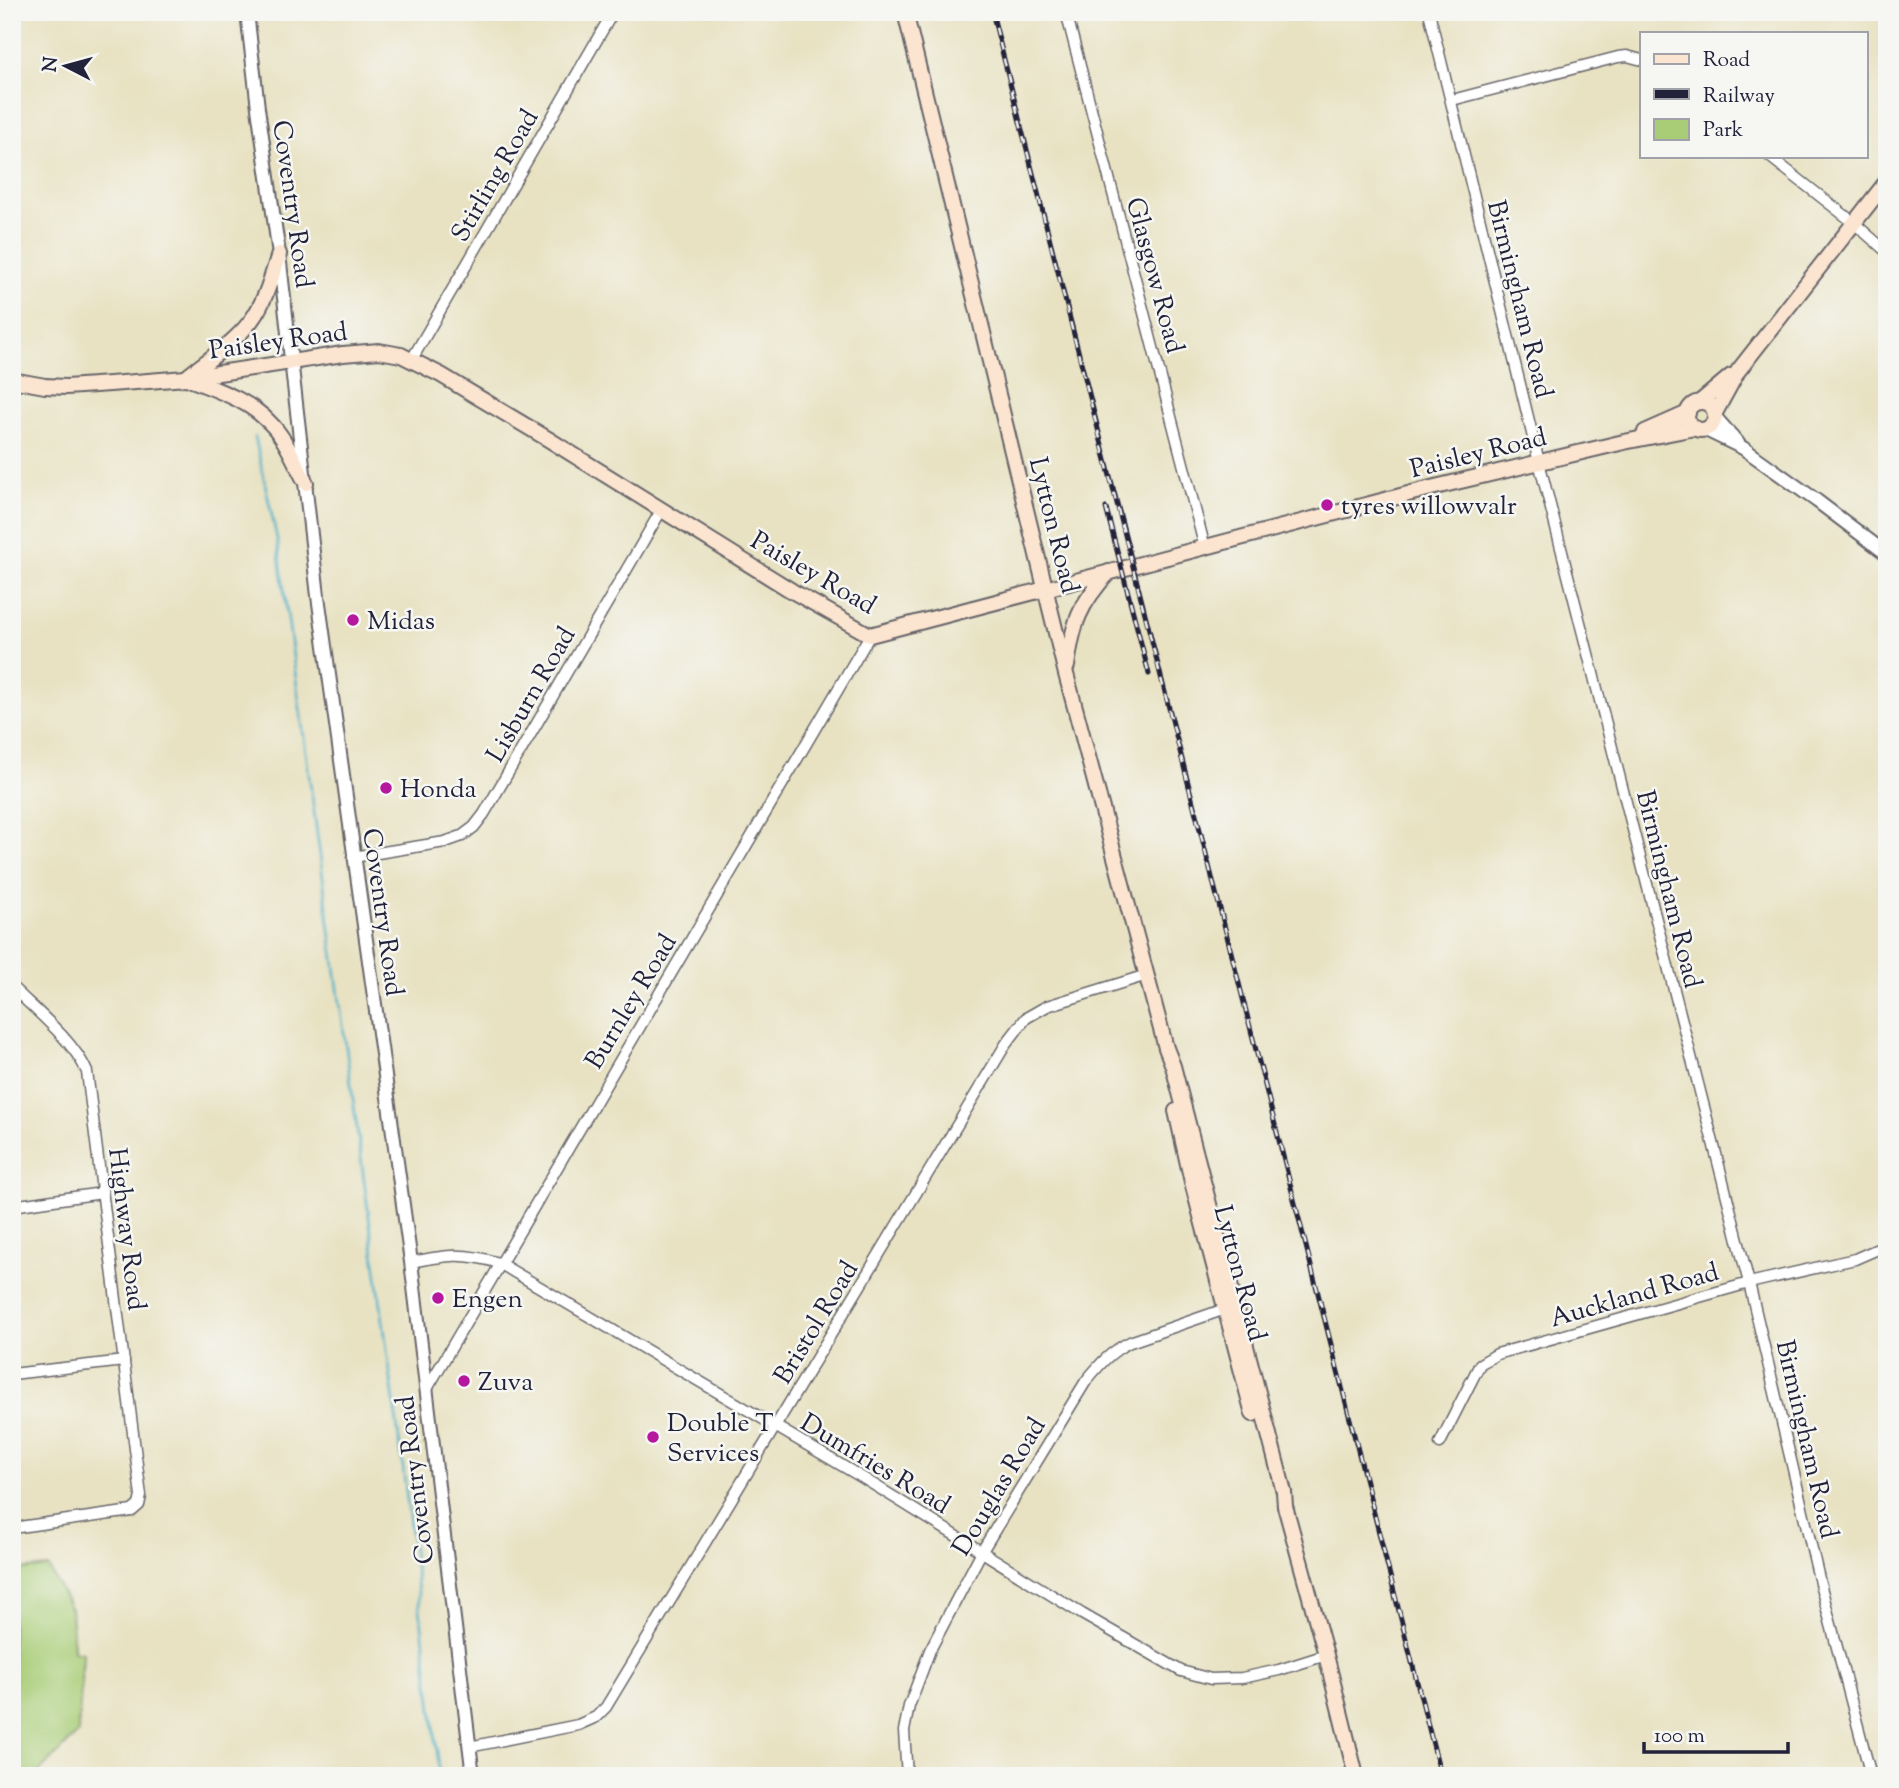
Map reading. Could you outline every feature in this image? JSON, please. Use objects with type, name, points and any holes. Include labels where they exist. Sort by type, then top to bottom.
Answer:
[{"type":"main road","name":"Lytton Road","points":[[905,12],[1066,674],[1173,1066],[1230,1307],[1284,1492],[1285,1506],[1356,1776]]},
{"type":"main road","points":[[1738,371],[1691,407],[1688,413],[1689,422],[1700,429],[1712,425],[1738,371],[1887,181]]},
{"type":"main road","points":[[279,254],[267,292],[255,315],[235,338],[186,378],[243,401],[260,413],[281,437],[306,483]]},
{"type":"main road","name":"Paisley Road","points":[[12,380],[66,387],[186,378],[291,361],[379,351],[401,355],[548,439],[792,591],[870,635],[1539,462],[1624,442],[1700,429]]},
{"type":"main road","points":[[1700,402],[1708,404],[1715,415]]},
{"type":"main road","name":"Paisley Road","points":[[1624,442],[1688,413]]},
{"type":"main road","points":[[1066,674],[1076,621],[1094,588],[1110,571]]},
{"type":"street","name":"Coventry Road","points":[[247,12],[279,254],[318,596],[411,1262],[473,1776]]},
{"type":"street","name":"Stirling Road","points":[[412,359],[613,12]]},
{"type":"street","name":"Glasgow Road","points":[[1066,12],[1205,548]]},
{"type":"street","name":"Birmingham Road","points":[[1429,12],[1539,462],[1749,1283],[1820,1583],[1871,1776]]},
{"type":"street","points":[[1452,100],[1618,57],[1640,59]]},
{"type":"street","points":[[1772,158],[1887,252]]},
{"type":"street","points":[[1715,415],[1743,448]]},
{"type":"street","points":[[1700,429],[1743,448],[1887,554]]},
{"type":"street","name":"Lisburn Road","points":[[354,857],[445,842],[462,836],[474,827],[662,509]]},
{"type":"street","name":"Burnley Road","points":[[427,1389],[870,635]]},
{"type":"street","name":"Bristol Road","points":[[469,1747],[578,1725],[601,1712],[1006,1044],[1026,1018],[1046,1006],[1147,975]]},
{"type":"street","name":"Highway Road","points":[[12,987],[70,1045],[82,1060],[88,1082],[141,1496],[139,1506],[132,1511],[12,1528]]},
{"type":"street","points":[[12,1206],[103,1193]]},
{"type":"street","name":"Auckland Road","points":[[1440,1443],[1480,1364],[1496,1354],[1749,1283],[1855,1259],[1887,1245]]},
{"type":"street","name":"Dumfries Road","points":[[411,1262],[445,1255],[462,1255],[477,1256],[499,1263],[863,1478],[1082,1614],[1181,1671],[1211,1679],[1242,1678],[1326,1655]]},
{"type":"street","name":"Douglas Road","points":[[907,1776],[904,1731],[909,1706],[930,1650],[982,1552],[1086,1381],[1116,1348],[1230,1307]]},
{"type":"street","points":[[12,1374],[124,1361]]},
{"type":"green space","points":[[48,1567],[71,1609],[73,1651],[83,1653],[78,1733],[35,1776],[12,1776],[12,1571]]},
{"type":"waterway","points":[[255,437],[277,539],[404,1475],[440,1776]]},
{"type":"railway","points":[[992,12],[1441,1776]]},
{"type":"railway","points":[[1106,508],[1149,674]]},
{"type":"place","name":"tyres willowvalr","points":[[1327,505]]},
{"type":"place","name":"Midas","points":[[353,620]]},
{"type":"place","name":"Honda","points":[[386,788]]},
{"type":"place","name":"Engen","points":[[438,1298]]},
{"type":"place","name":"Zuva","points":[[464,1381]]},
{"type":"place","name":"Double T Services","points":[[653,1437]]}]
